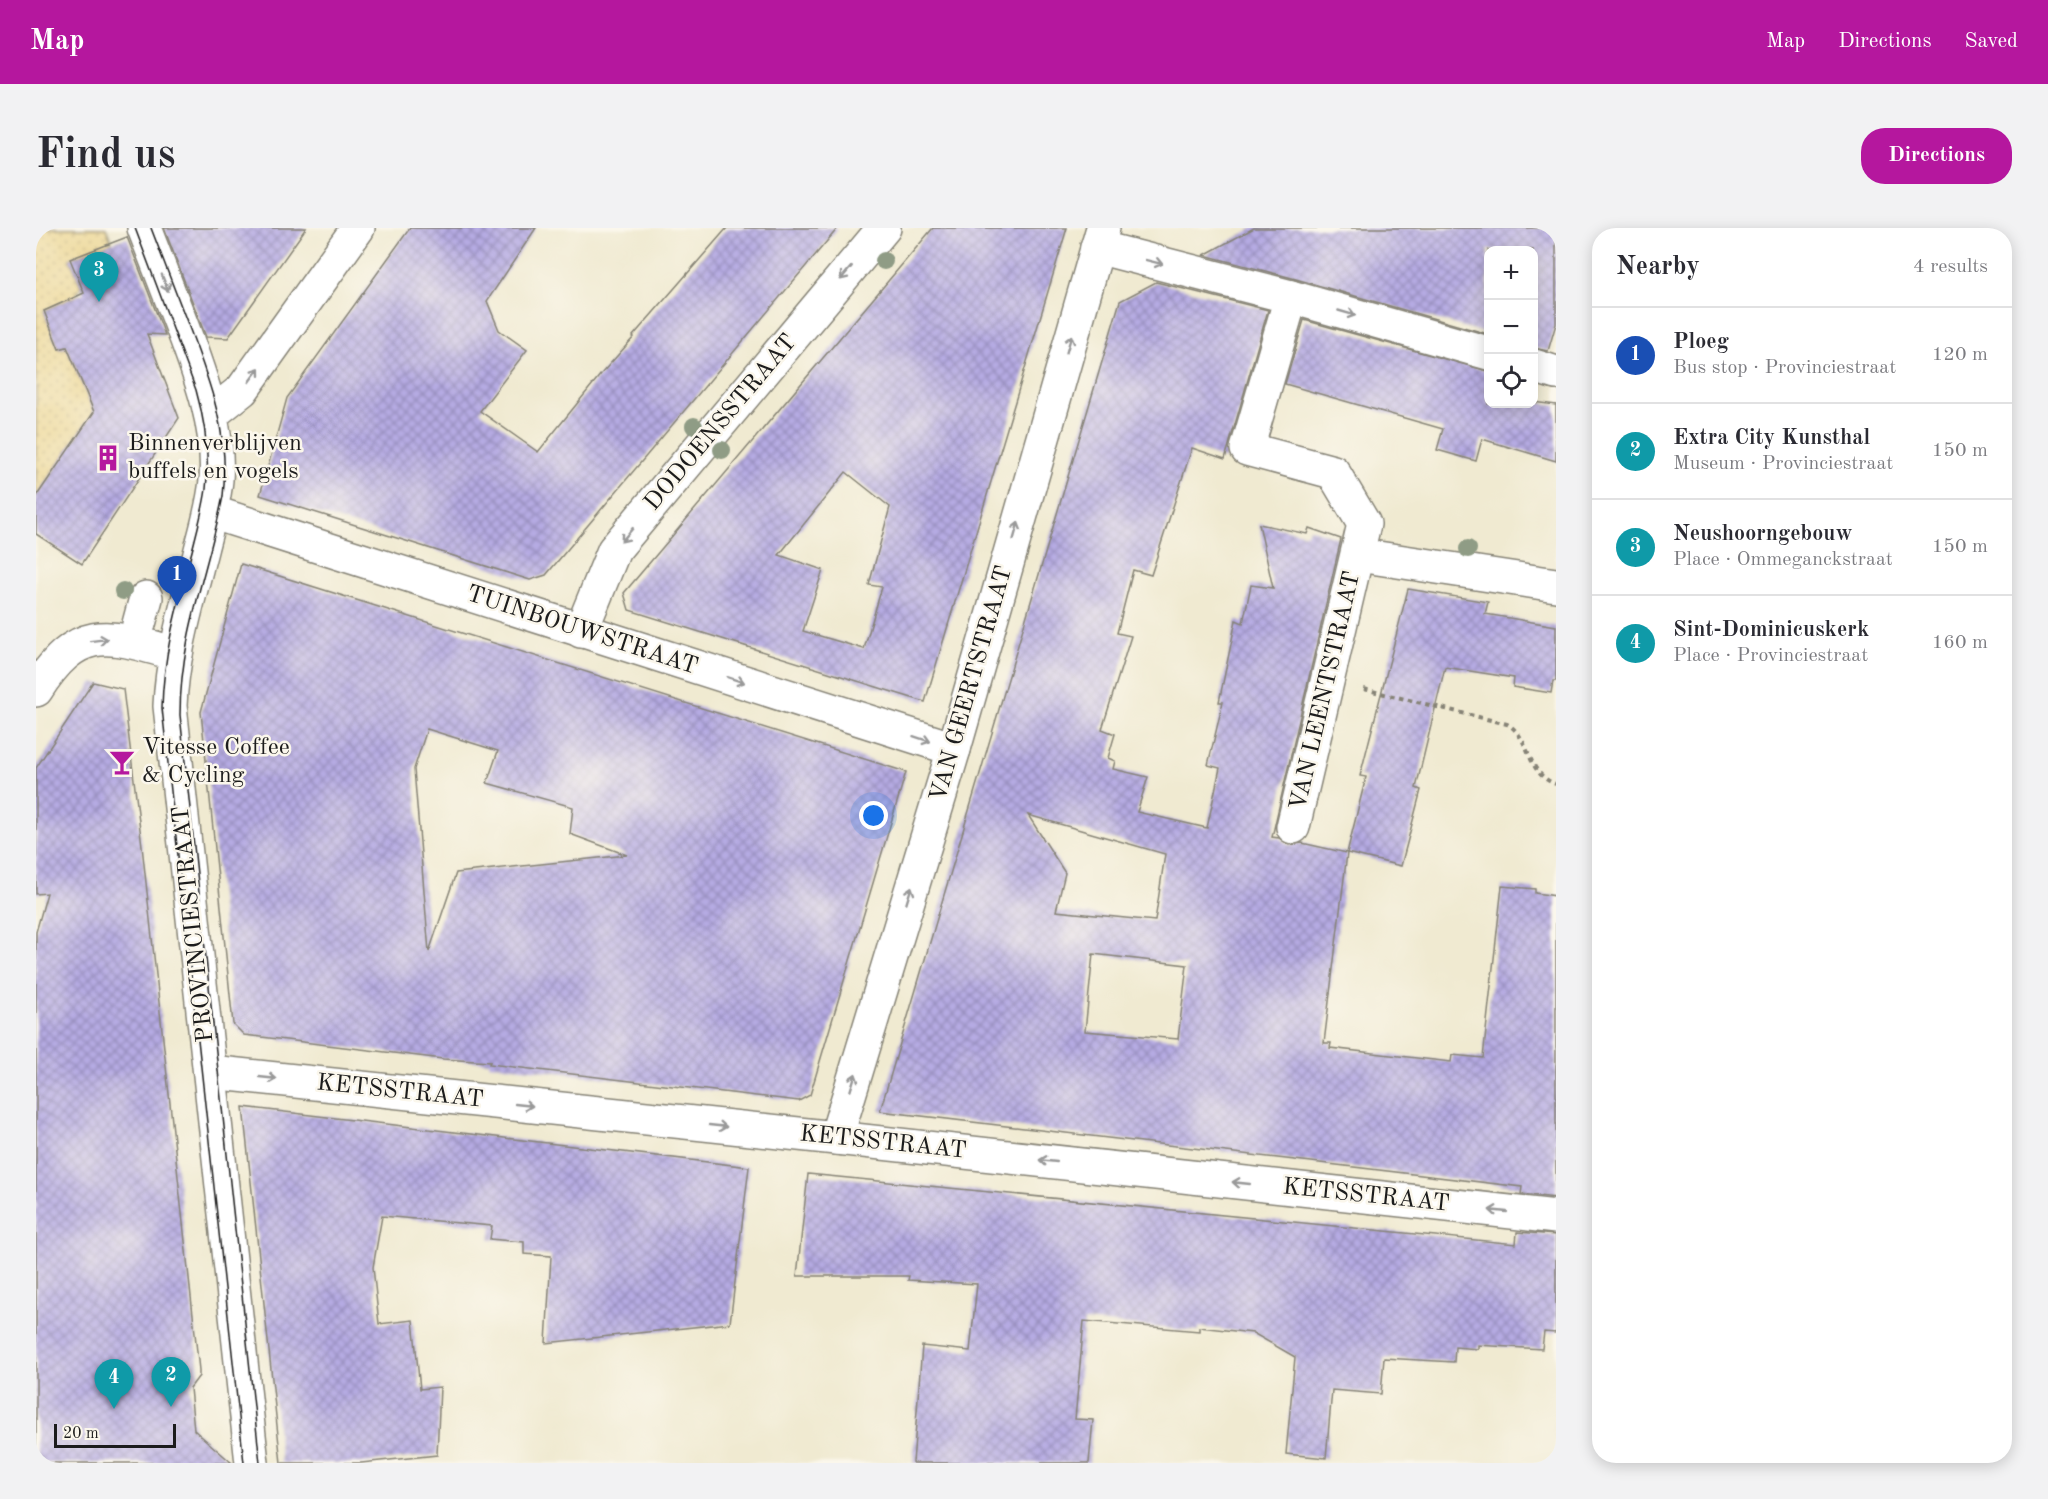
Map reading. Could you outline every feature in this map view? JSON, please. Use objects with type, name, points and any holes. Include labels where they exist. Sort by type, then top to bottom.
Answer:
[{"type":"street","name":"PROVINCIESTRAAT","points":[[144,228],[198,368],[210,411],[216,462],[211,512],[176,654],[170,706],[252,1463]]},
{"type":"street","points":[[210,411],[218,409],[242,390],[358,228]]},
{"type":"street","name":"DODOENSSTRAAT","points":[[580,631],[615,550],[884,228]]},
{"type":"street","points":[[1100,238],[1291,297],[1484,352]]},
{"type":"street","name":"VAN GEERTSTRAAT","points":[[836,1138],[954,749],[1100,238]]},
{"type":"street","name":"VAN LEENTSTRAAT","points":[[1291,297],[1248,449],[1333,472],[1364,524],[1293,827]]},
{"type":"street","points":[[1538,368],[1556,373]]},
{"type":"street","name":"TUINBOUWSTRAAT","points":[[211,512],[954,749]]},
{"type":"street","name":"VAN LEENTSTRAAT","points":[[1358,555],[1556,585]]},
{"type":"street","points":[[36,690],[61,656],[86,641],[114,638],[134,641],[176,654]]},
{"type":"street","name":"KETSSTRAAT","points":[[210,1072],[1556,1217]]},
{"type":"path","points":[[1328,680],[1507,724],[1515,729],[1522,739],[1531,763],[1546,781],[1556,784]]},
{"type":"sand","points":[[36,228],[106,228],[112,243],[70,259],[81,286],[75,297],[44,311],[59,349],[67,347],[94,412],[36,497]]},
{"type":"building","points":[[164,228],[306,228],[228,338],[206,337]]},
{"type":"building","points":[[410,228],[536,228],[487,301],[499,330],[527,350],[480,411],[538,452],[633,336],[727,228],[838,228],[546,575],[530,580],[260,495],[287,398]]},
{"type":"building","points":[[933,228],[1067,228],[925,702],[629,610],[624,593]],"holes":[[[846,472],[890,507],[869,585],[882,587],[864,649],[803,631],[823,570],[779,555]]]},
{"type":"building","points":[[1254,228],[1556,228],[1556,324],[1548,351],[1538,349],[1538,246],[1484,246],[1484,333],[1204,255]]},
{"type":"building","name":"Binnenverblijven buffels en vogels","points":[[127,237],[165,335],[147,334],[179,418],[82,564],[36,534],[36,497],[94,412],[67,347],[59,349],[44,311],[84,293],[70,259]]},
{"type":"building","points":[[1156,282],[1268,310],[1225,459],[1192,448],[1151,575],[1133,570],[1117,633],[1131,636],[1102,729],[1115,734],[1108,758],[1115,761],[1113,769],[1148,777],[1137,812],[1207,828],[1220,768],[1208,765],[1223,702],[1219,702],[1236,620],[1243,623],[1251,585],[1273,588],[1259,524],[1307,534],[1309,528],[1341,539],[1272,837],[1279,838],[1289,845],[1302,843],[1347,853],[1324,1043],[1331,1043],[1330,1048],[1451,1062],[1452,1055],[1483,1058],[1502,886],[1535,889],[1535,893],[1556,896],[1556,1198],[1521,1194],[1522,1187],[880,1111],[1120,301]],"holes":[[[1028,815],[1165,854],[1155,921],[1056,911],[1065,873]],[[1093,954],[1187,965],[1178,1039],[1085,1031]]]},
{"type":"building","points":[[1304,320],[1484,370],[1484,408],[1538,408],[1538,403],[1556,405],[1556,461],[1482,439],[1476,461],[1437,450],[1443,429],[1285,384]]},
{"type":"building","points":[[241,564],[906,772],[810,1095],[799,1101],[489,1064],[490,1062],[443,1059],[244,1035],[233,1024],[201,712]],"holes":[[[427,729],[498,751],[487,783],[573,807],[570,834],[627,855],[456,873],[429,952],[414,769]]]},
{"type":"building","points":[[1408,589],[1488,602],[1485,614],[1556,626],[1556,681],[1553,681],[1551,693],[1513,687],[1514,678],[1445,667],[1416,788],[1421,790],[1401,866],[1347,853],[1366,777],[1360,776]]},
{"type":"building","points":[[93,682],[123,689],[199,1370],[199,1376],[190,1388],[194,1430],[232,1463],[36,1463],[36,932],[47,893],[36,894],[36,768]]},
{"type":"building","points":[[243,1107],[749,1167],[730,1323],[546,1343],[551,1256],[524,1254],[524,1242],[490,1239],[492,1226],[382,1216],[373,1267],[379,1324],[413,1320],[420,1389],[440,1387],[437,1455],[361,1463],[281,1463]]},
{"type":"building","points":[[808,1174],[1516,1244],[1517,1232],[1556,1235],[1556,1333],[1544,1332],[1542,1349],[1478,1345],[1478,1349],[1455,1347],[1454,1362],[1384,1358],[1381,1394],[1332,1390],[1326,1458],[1286,1454],[1295,1357],[1253,1333],[1199,1327],[1199,1331],[1084,1321],[1075,1419],[1093,1420],[1089,1463],[913,1463],[922,1346],[970,1351],[977,1284],[908,1280],[909,1276],[797,1276]]},
{"type":"tram line","points":[[135,228],[196,390],[206,439],[205,497],[172,629],[165,668],[162,708],[244,1463]]},
{"type":"tram line","points":[[151,228],[211,389],[224,452],[223,496],[190,631],[181,686],[180,715],[260,1463]]},
{"type":"place","name":"Neushoorngebouw","points":[[99,302]]},
{"type":"place","name":"Binnenverblijven buffels en vogels","points":[[108,458]]},
{"type":"place","name":"Ploeg","points":[[177,606]]},
{"type":"place","name":"Vitesse Coffee & Cycling","points":[[122,762]]},
{"type":"place","name":"Extra City Kunsthal","points":[[171,1407]]},
{"type":"place","name":"Sint-Dominicuskerk","points":[[114,1409]]}]
